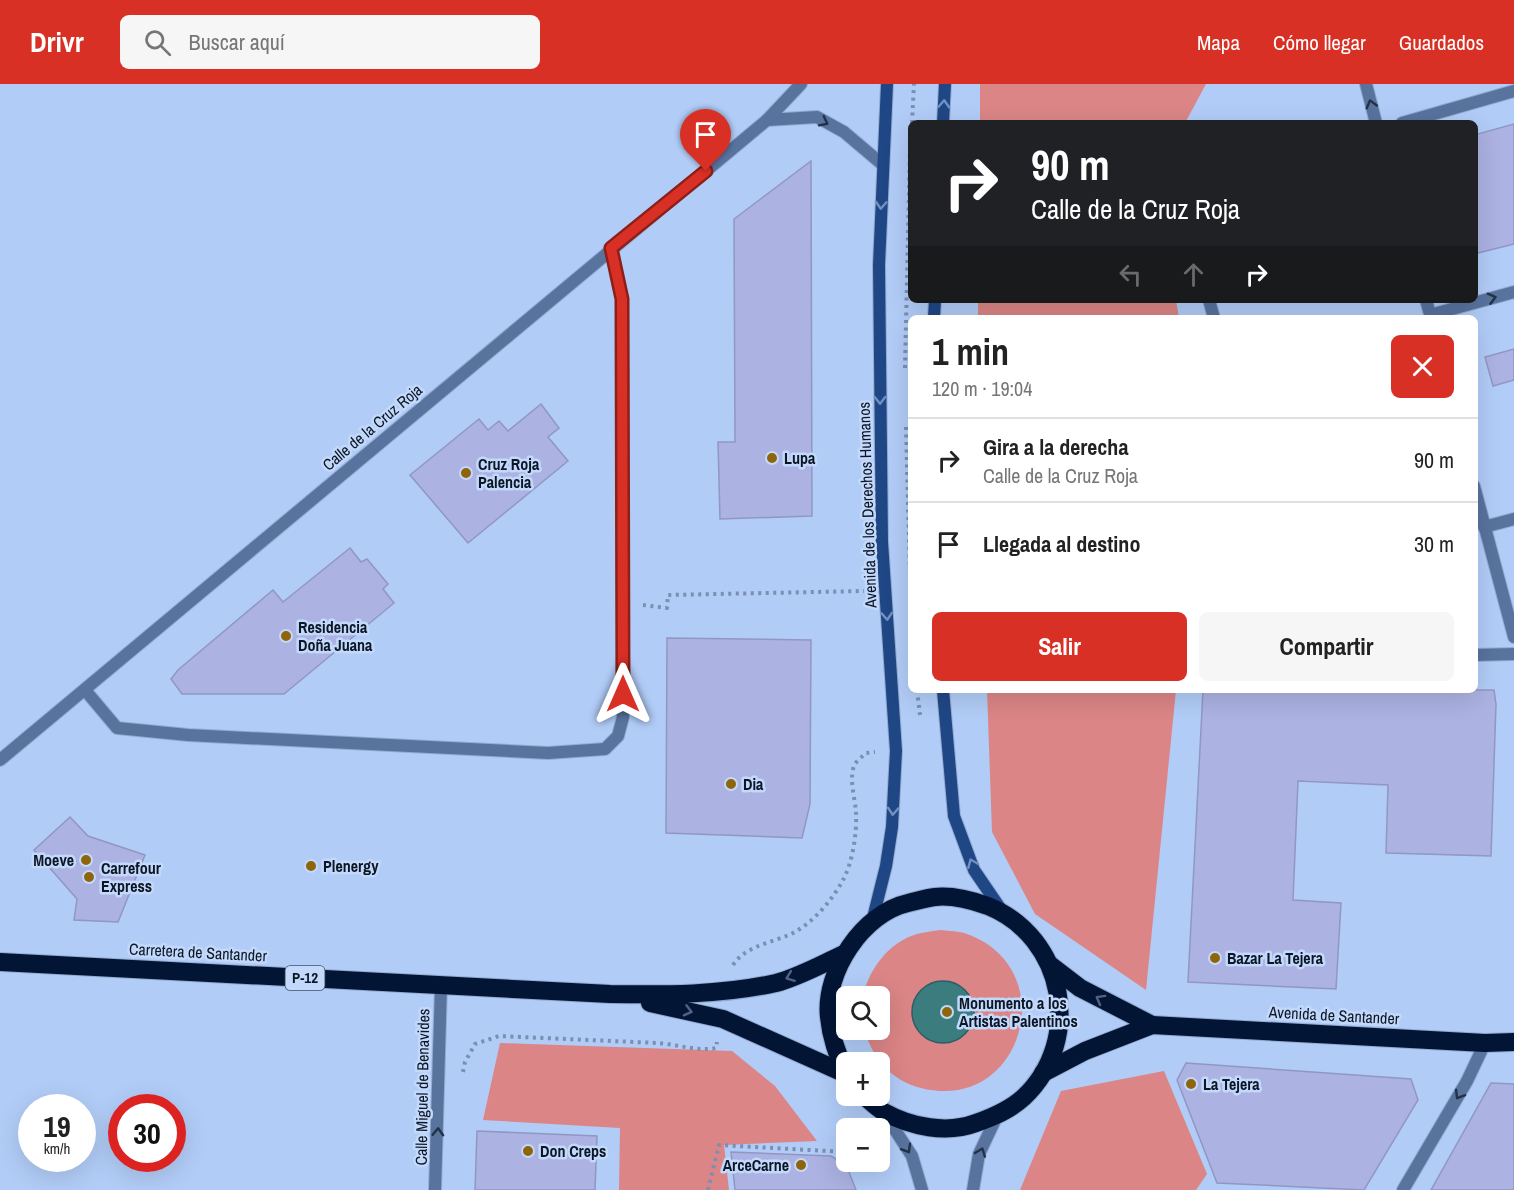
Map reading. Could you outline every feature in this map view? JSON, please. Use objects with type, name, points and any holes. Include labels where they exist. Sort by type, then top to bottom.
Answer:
[{"type":"highway","points":[[836,1052],[828,1015],[832,983],[844,954],[856,937],[872,922],[902,904],[936,897],[970,899],[1002,912],[1022,926],[1037,944],[1050,965],[1058,992],[1060,1019],[1055,1047],[1043,1073],[1023,1098],[997,1116],[969,1126],[940,1129],[911,1124],[884,1112],[877,1106]]},
{"type":"highway","points":[[610,994],[675,995],[777,982],[844,954]]},
{"type":"highway","name":"Carretera de Santander","points":[[0,962],[610,994]]},
{"type":"highway","points":[[1050,965],[1080,988],[1152,1025]]},
{"type":"highway","points":[[610,994],[723,1019],[836,1070]]},
{"type":"highway","points":[[1043,1073],[1084,1051],[1152,1025]]},
{"type":"highway","name":"Avenida de Santander","points":[[1152,1025],[1485,1043],[1514,1042]]},
{"type":"main road","name":"Avenida de los Derechos Humanos","points":[[872,922],[886,866],[892,827],[896,751],[882,542],[879,265],[887,84]]},
{"type":"main road","points":[[943,120],[945,84]]},
{"type":"main road","points":[[943,693],[954,816],[974,870],[1002,912]]},
{"type":"street","name":"Calle de la Cruz Roja","points":[[0,760],[767,120],[801,84]]},
{"type":"street","points":[[1366,84],[1375,120]]},
{"type":"street","points":[[1412,120],[1514,91]]},
{"type":"street","points":[[767,120],[817,117],[844,132],[883,165]]},
{"type":"street","points":[[85,690],[117,728],[188,735],[548,753],[604,749],[618,736],[623,717],[622,299],[611,248]]},
{"type":"street","points":[[1478,302],[1514,292]]},
{"type":"street","points":[[1434,315],[1476,303]]},
{"type":"street","points":[[1478,502],[1514,637]]},
{"type":"street","points":[[1484,527],[1514,519]]},
{"type":"street","points":[[1478,655],[1514,654]]},
{"type":"street","name":"Calle Miguel de Benavides","points":[[435,1190],[441,985]]},
{"type":"street","points":[[1403,1190],[1467,1081],[1485,1043]]},
{"type":"street","points":[[884,1112],[912,1156],[922,1190]]},
{"type":"street","points":[[973,1190],[979,1154],[997,1116]]},
{"type":"path","points":[[912,120],[914,84]]},
{"type":"path","points":[[905,371],[908,204]]},
{"type":"path","points":[[906,418],[908,497]]},
{"type":"path","points":[[624,602],[667,608],[668,595],[885,590]]},
{"type":"path","points":[[917,693],[920,719]]},
{"type":"path","points":[[708,1190],[719,1145],[836,1151]]},
{"type":"shaded area","points":[[980,84],[1206,84],[1187,120],[980,120]]},
{"type":"shaded area","points":[[978,303],[1176,303],[1178,315],[978,315]]},
{"type":"shaded area","points":[[987,693],[1176,693],[1146,990],[1035,914],[992,832]]},
{"type":"shaded area","points":[[940,930],[967,934],[997,952],[1015,976],[1022,1005],[1018,1034],[1006,1060],[984,1080],[956,1090],[921,1088],[901,1080],[890,1072],[890,1052],[874,1052],[868,1040],[890,1040],[890,986],[866,986],[870,976],[889,950],[907,938]]},
{"type":"shaded area","points":[[943,981],[955,983],[965,990],[972,1000],[974,1012],[972,1024],[965,1034],[955,1041],[943,1043],[931,1041],[921,1034],[914,1024],[912,1012],[914,1000],[921,990],[931,983]]},
{"type":"shaded area","points":[[500,1043],[732,1051],[775,1086],[817,1141],[724,1145],[729,1190],[619,1190],[620,1128],[483,1120]]},
{"type":"shaded area","points":[[1164,1071],[1207,1174],[1196,1190],[1020,1190],[1061,1091]]},
{"type":"building","points":[[1514,124],[1514,244],[1478,253],[1478,134]]},
{"type":"building","points":[[811,161],[812,516],[720,519],[718,442],[735,442],[734,219]]},
{"type":"building","points":[[1514,349],[1514,380],[1493,386],[1485,357]]},
{"type":"building","name":"Cruz Roja Palencia","points":[[541,404],[559,428],[548,437],[568,461],[468,543],[410,475],[479,419],[488,430],[499,421],[508,431]]},
{"type":"building","name":"Residencia Doña Juana","points":[[350,548],[361,562],[367,559],[388,584],[383,589],[394,603],[284,694],[182,694],[171,679],[178,670],[273,590],[283,602]]},
{"type":"building","points":[[667,638],[811,640],[810,804],[802,838],[666,833]]},
{"type":"building","points":[[1478,690],[1494,690],[1496,704],[1491,856],[1386,853],[1388,785],[1298,781],[1293,900],[1341,903],[1336,989],[1188,982],[1203,693],[1478,693]]},
{"type":"building","points":[[70,817],[88,836],[145,855],[118,922],[74,920],[77,899],[34,850]]},
{"type":"building","points":[[1186,1063],[1411,1079],[1418,1100],[1364,1190],[1217,1183],[1177,1080]]},
{"type":"building","points":[[1491,1083],[1514,1084],[1514,1190],[1431,1190]]},
{"type":"building","points":[[477,1131],[597,1136],[595,1190],[475,1190]]},
{"type":"building","points":[[731,1152],[831,1156],[836,1159],[836,1172],[849,1172],[856,1190],[735,1190]]},
{"type":"place","name":"Lupa","points":[[772,458]]},
{"type":"place","name":"Cruz Roja Palencia","points":[[466,473]]},
{"type":"place","name":"Residencia Doña Juana","points":[[286,636]]},
{"type":"place","name":"Dia","points":[[731,784]]},
{"type":"place","name":"Moeve","points":[[86,860]]},
{"type":"place","name":"Plenergy","points":[[311,866]]},
{"type":"place","name":"Carrefour Express","points":[[89,877]]},
{"type":"place","name":"Bazar La Tejera","points":[[1215,958]]},
{"type":"place","name":"Monumento a los Artistas Palentinos","points":[[947,1012]]},
{"type":"place","name":"La Tejera","points":[[1191,1084]]},
{"type":"place","name":"Don Creps","points":[[528,1151]]},
{"type":"place","name":"ArceCarne","points":[[801,1165]]},
{"type":"route","points":[[623,694],[622,299],[611,248],[706,171]]}]
